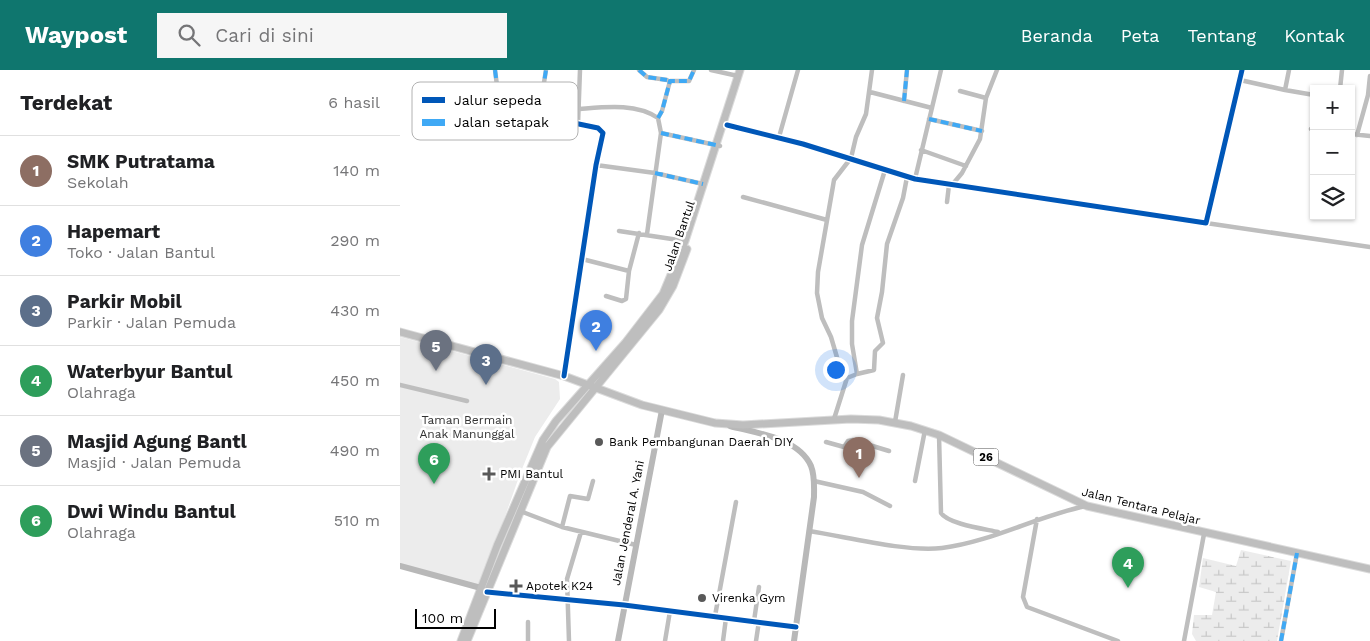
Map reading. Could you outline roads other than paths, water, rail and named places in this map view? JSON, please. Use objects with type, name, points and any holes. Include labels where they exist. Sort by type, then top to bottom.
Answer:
[{"type":"main road","name":"Jalan Bantul","points":[[592,387],[656,304],[673,272],[703,184],[727,125],[745,70]]},
{"type":"main road","name":"Jalan Bantul","points":[[592,387],[650,323],[669,295],[678,273],[739,73]]},
{"type":"main road","name":"Jalan Tentara Pelajar","points":[[400,332],[564,376],[616,397],[704,420],[743,425],[834,419],[895,422],[939,435],[1087,506],[1204,534],[1370,570]]},
{"type":"main road","points":[[461,641],[547,447],[592,387]]},
{"type":"main road","points":[[467,641],[525,478],[543,440],[556,421],[592,387]]},
{"type":"main road","name":"Jalan Jenderal A. Yani","points":[[618,641],[662,410]]},
{"type":"main road","points":[[704,420],[784,442],[796,448],[811,466],[814,481],[794,641]]},
{"type":"main road","points":[[400,566],[484,590]]},
{"type":"street","points":[[564,376],[596,166],[603,138],[602,132],[598,128],[578,124],[580,70]]},
{"type":"street","points":[[639,70],[647,76],[667,80]]},
{"type":"street","points":[[647,234],[661,133],[658,118],[662,111],[670,81],[689,81],[694,70]]},
{"type":"street","points":[[711,70],[739,73]]},
{"type":"street","points":[[779,137],[798,70]]},
{"type":"street","points":[[846,381],[818,302],[818,272],[834,180],[851,158],[856,137],[866,114],[872,70]]},
{"type":"street","points":[[904,101],[907,70]]},
{"type":"street","points":[[915,179],[941,70]]},
{"type":"street","points":[[947,202],[950,185],[966,166],[982,131],[986,98],[997,70]]},
{"type":"street","points":[[1206,223],[1242,70]]},
{"type":"street","points":[[1285,90],[1289,70]]},
{"type":"street","points":[[1340,85],[1342,70]]},
{"type":"street","points":[[1355,132],[1368,95],[1370,76]]},
{"type":"street","points":[[1240,80],[1310,94]]},
{"type":"street","points":[[960,91],[986,98]]},
{"type":"street","points":[[870,92],[932,108]]},
{"type":"street","points":[[580,109],[617,107],[639,111],[658,118]]},
{"type":"street","points":[[929,119],[982,131]]},
{"type":"street","points":[[727,125],[779,137],[915,179],[1370,247]]},
{"type":"street","points":[[661,133],[718,146]]},
{"type":"street","points":[[1355,135],[1370,136]]},
{"type":"street","points":[[921,150],[966,166]]},
{"type":"street","points":[[596,166],[656,173],[703,184]]},
{"type":"street","points":[[857,374],[852,344],[852,321],[864,234],[885,170]]},
{"type":"street","points":[[834,419],[849,376],[874,370],[875,351],[883,342],[877,318],[887,244],[903,198],[907,177]]},
{"type":"street","points":[[743,197],[827,220]]},
{"type":"street","points":[[619,231],[685,241]]},
{"type":"street","points":[[606,296],[625,300],[629,271],[639,233]]},
{"type":"street","points":[[582,259],[629,271]]},
{"type":"street","points":[[895,422],[903,375]]},
{"type":"street","points":[[400,384],[467,401]]},
{"type":"street","points":[[915,481],[925,430]]},
{"type":"street","points":[[939,435],[940,504],[944,517],[999,532]]},
{"type":"street","points":[[826,442],[844,447],[851,440],[890,451]]},
{"type":"street","points":[[562,527],[570,496],[574,495],[588,499],[593,481]]},
{"type":"street","points":[[814,481],[863,492],[890,506]]},
{"type":"street","points":[[715,616],[736,502]]},
{"type":"street","points":[[809,530],[930,548],[967,543],[1037,519],[1087,506]]},
{"type":"street","points":[[520,510],[562,527],[636,545]]},
{"type":"street","points":[[1037,519],[1023,597],[1024,604],[1027,607],[1118,641]]},
{"type":"street","points":[[569,641],[566,600],[567,580],[580,532]]},
{"type":"street","points":[[1184,641],[1204,534]]},
{"type":"street","points":[[1280,641],[1297,554]]},
{"type":"street","points":[[756,641],[760,587]]},
{"type":"street","points":[[484,590],[624,605],[796,627]]},
{"type":"street","points":[[665,641],[670,611]]},
{"type":"street","points":[[723,641],[726,618]]},
{"type":"street","points":[[528,622],[528,641]]},
{"type":"place","name":"Hapemart","points":[[596,351]]},
{"type":"place","name":"Masjid Agung Bantl","points":[[436,371]]},
{"type":"place","name":"Parkir Mobil","points":[[486,385]]},
{"type":"place","name":"Bank Pembangunan Daerah DIY","points":[[599,442]]},
{"type":"place","name":"PMI Bantul","points":[[489,474]]},
{"type":"place","name":"SMK Putratama","points":[[859,478]]},
{"type":"place","name":"Dwi Windu Bantul","points":[[434,484]]},
{"type":"place","name":"Apotek K24","points":[[516,586]]},
{"type":"place","name":"Waterbyur Bantul","points":[[1128,588]]},
{"type":"place","name":"Virenka Gym","points":[[702,598]]},
{"type":"park label","name":"Taman Bermain Anak Manunggal","points":[[467,427]]}]
